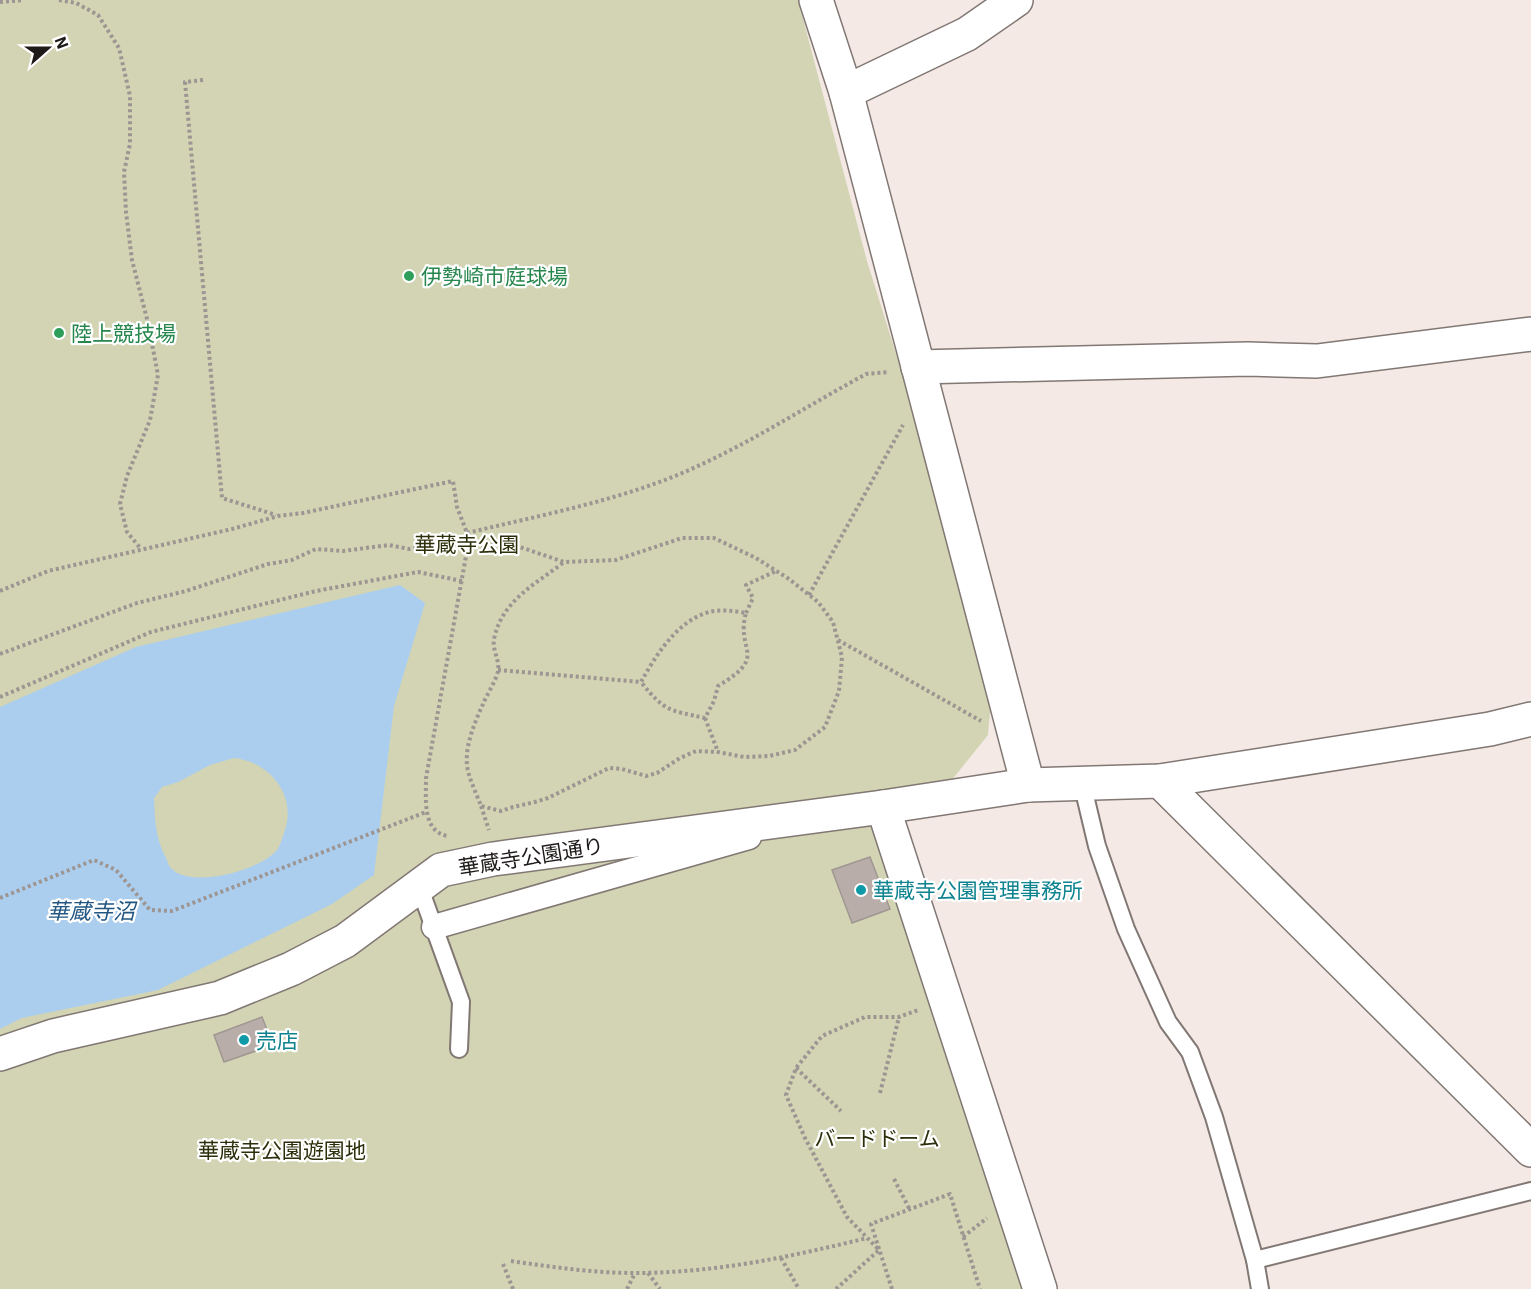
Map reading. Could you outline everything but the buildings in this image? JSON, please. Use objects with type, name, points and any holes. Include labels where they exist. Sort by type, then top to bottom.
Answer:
[{"type":"street","points":[[816,0],[846,92],[904,369],[1028,785]]},
{"type":"street","points":[[846,92],[967,34],[1016,0]]},
{"type":"street","points":[[904,369],[1248,358],[1317,362],[1531,334]]},
{"type":"street","name":"華蔵寺公園通り","points":[[0,1054],[53,1036],[220,999],[291,969],[345,941],[441,870],[493,859],[883,807],[1028,785],[1160,781],[1490,729],[1531,719]]},
{"type":"street","points":[[1160,781],[1531,1150]]},
{"type":"street","points":[[883,807],[1041,1289]]},
{"type":"street","points":[[434,927],[828,814]]},
{"type":"lane","points":[[1082,783],[1097,846],[1126,929],[1168,1022],[1190,1052],[1214,1117],[1255,1260],[1260,1289]]},
{"type":"lane","points":[[419,886],[461,1002],[459,1049]]},
{"type":"lane","points":[[1255,1260],[1531,1191]]},
{"type":"path","points":[[0,2],[23,0]]},
{"type":"path","points":[[59,0],[76,3],[98,15],[119,48],[130,96],[130,144],[124,172],[126,212],[132,260],[158,375],[150,420],[127,476],[120,504],[127,532],[141,549]]},
{"type":"path","points":[[76,3],[81,0]]},
{"type":"path","points":[[203,80],[185,82],[222,498],[278,516]]},
{"type":"path","points":[[467,533],[607,500],[666,480],[729,451],[866,374],[904,369]]},
{"type":"path","points":[[809,595],[907,417]]},
{"type":"path","points":[[0,591],[48,571],[232,529],[278,516],[303,513],[453,481],[457,507],[467,533],[468,545],[426,778],[426,812],[431,825],[439,834],[454,837]]},
{"type":"path","points":[[0,654],[137,603],[186,591],[268,564],[292,560],[316,549],[343,551],[389,545],[409,549],[444,544],[514,545],[564,562],[616,560],[682,538],[714,538],[777,571],[818,602],[833,622],[842,657],[838,691],[825,727],[795,750],[769,756],[744,757],[696,751],[657,773],[646,776],[609,768],[549,798],[501,812],[481,806]]},
{"type":"path","points":[[490,830],[468,770],[468,747],[477,716],[498,670],[494,640],[500,624],[514,601],[532,584],[564,562]]},
{"type":"path","points":[[718,752],[705,717],[714,701],[718,686],[731,679],[746,663],[749,654],[743,624],[753,598],[746,585],[777,571]]},
{"type":"path","points":[[0,697],[151,632],[316,591],[418,572],[462,581]]},
{"type":"path","points":[[641,682],[657,654],[671,638],[691,622],[709,612],[731,610],[746,613]]},
{"type":"path","points":[[838,640],[989,725]]},
{"type":"path","points":[[498,670],[641,682],[658,703],[678,713],[705,717]]},
{"type":"path","points":[[0,898],[94,860],[116,870],[150,910],[172,911],[426,812]]},
{"type":"path","points":[[879,1250],[847,1217],[805,1138],[786,1095],[795,1068],[822,1036],[865,1017],[899,1017],[925,1007]]},
{"type":"path","points":[[880,1093],[899,1017]]},
{"type":"path","points":[[795,1068],[842,1111]]},
{"type":"path","points":[[894,1179],[910,1210]]},
{"type":"path","points":[[892,1289],[871,1224],[950,1194],[980,1289]]},
{"type":"path","points":[[963,1237],[990,1215]]},
{"type":"path","points":[[511,1261],[577,1270],[635,1274],[715,1269],[781,1258],[867,1238]]},
{"type":"path","points":[[836,1289],[879,1250]]},
{"type":"path","points":[[781,1258],[799,1289]]},
{"type":"path","points":[[503,1264],[513,1289]]},
{"type":"path","points":[[648,1273],[660,1289]]},
{"type":"path","points":[[627,1289],[635,1274]]},
{"type":"green space","name":"華蔵寺公園","points":[[0,0],[798,0],[867,261],[920,431],[991,701],[988,735],[951,781],[864,794],[1025,1289],[0,1289]]},
{"type":"water","name":"華蔵寺沼","points":[[400,585],[425,603],[394,706],[374,875],[332,904],[158,990],[22,1018],[0,1029],[0,707],[136,647]],"holes":[[[234,758],[247,761],[270,774],[284,795],[287,820],[278,848],[269,857],[256,864],[225,875],[193,877],[180,874],[170,867],[159,842],[154,798],[162,787],[178,782],[210,765]]]},
{"type":"place","name":"伊勢崎市庭球場","points":[[409,276]]},
{"type":"place","name":"陸上競技場","points":[[59,333]]},
{"type":"place","name":"華蔵寺公園管理事務所","points":[[861,890]]},
{"type":"place","name":"売店","points":[[244,1040]]},
{"type":"park label","name":"バードドーム","points":[[877,1138]]},
{"type":"park label","name":"華蔵寺公園遊園地","points":[[282,1150]]}]
